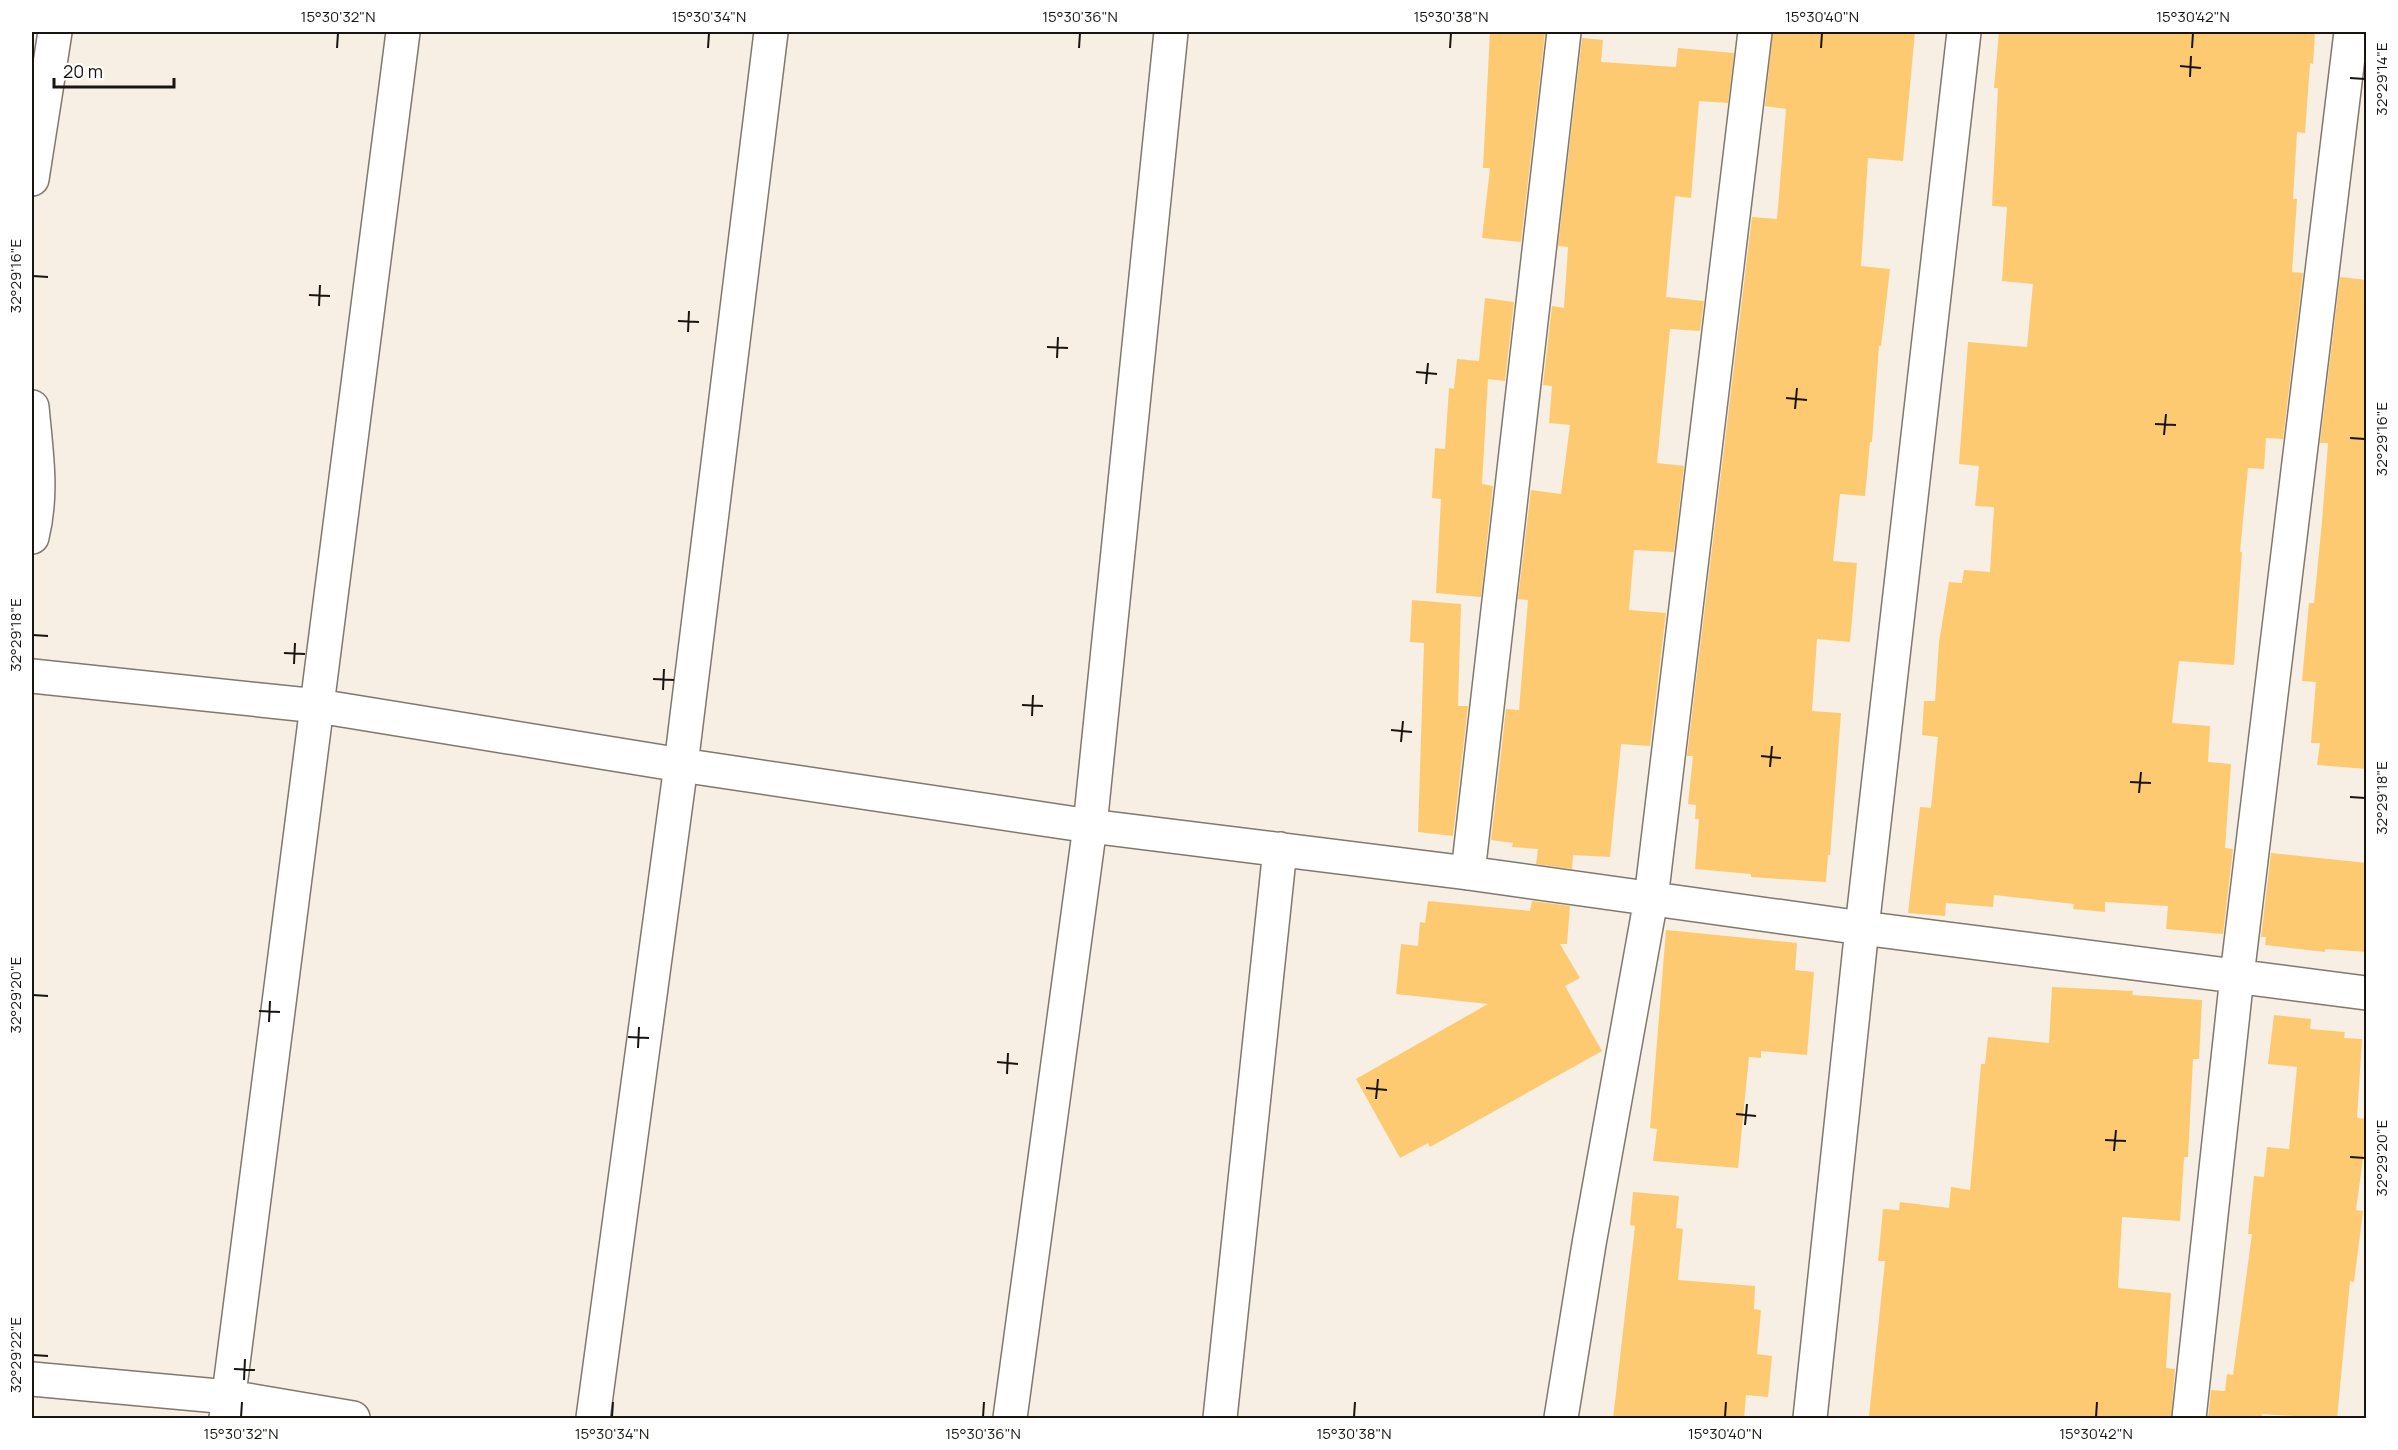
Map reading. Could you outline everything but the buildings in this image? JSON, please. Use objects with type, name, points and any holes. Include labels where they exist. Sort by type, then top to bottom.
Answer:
[{"type":"street","points":[[32,179],[55,32]]},
{"type":"street","points":[[227,1408],[404,32]]},
{"type":"street","points":[[593,1419],[681,765],[771,32]]},
{"type":"street","points":[[1010,1419],[1090,826],[1172,32]]},
{"type":"street","points":[[1468,873],[1564,32]]},
{"type":"street","points":[[1561,1419],[1589,1244],[1652,899],[1755,32]]},
{"type":"street","points":[[1809,1419],[1862,928],[1964,32]]},
{"type":"street","points":[[2189,1419],[2237,976],[2351,32]]},
{"type":"street","points":[[32,407],[38,470],[38,511],[32,537]]},
{"type":"street","points":[[32,676],[318,706],[681,765],[1090,826],[1468,873],[1862,928],[2367,993]]},
{"type":"street","points":[[1220,1419],[1280,849]]},
{"type":"street","points":[[32,1379],[227,1408],[353,1419]]}]
